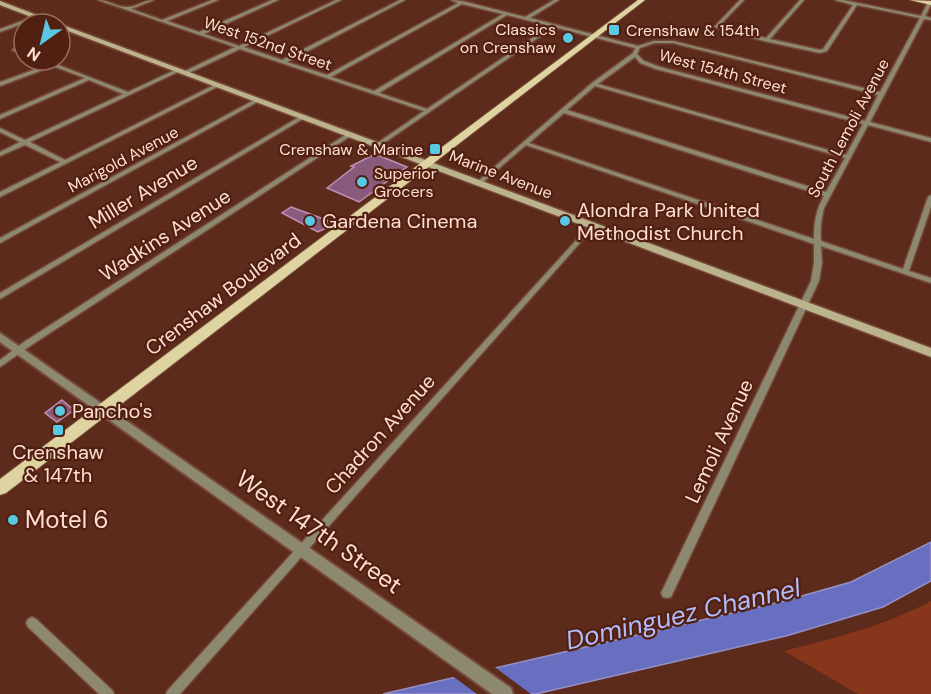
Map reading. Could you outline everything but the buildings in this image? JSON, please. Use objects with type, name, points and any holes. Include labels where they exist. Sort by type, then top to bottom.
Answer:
[{"type":"main road","name":"Crenshaw Boulevard","points":[[0,488],[642,0]]},
{"type":"main road","points":[[913,0],[930,3]]},
{"type":"main road","points":[[2,5],[21,1]]},
{"type":"main road","points":[[2,5],[23,12]]},
{"type":"main road","name":"Marine Avenue","points":[[72,30],[931,353]]},
{"type":"street","name":"West 152nd Street","points":[[100,0],[428,111]]},
{"type":"street","points":[[127,9],[152,0]]},
{"type":"street","points":[[163,21],[216,0]]},
{"type":"street","points":[[199,34],[276,0]]},
{"type":"street","points":[[0,154],[339,0]]},
{"type":"street","points":[[282,62],[403,0]]},
{"type":"street","name":"West 154th Street","points":[[453,0],[638,47],[635,54],[642,62],[658,68],[931,140]]},
{"type":"street","points":[[525,19],[557,0]]},
{"type":"street","points":[[742,0],[716,25],[724,30],[820,52],[825,50],[856,4]]},
{"type":"street","points":[[766,40],[802,0]]},
{"type":"street","points":[[837,0],[931,19]]},
{"type":"street","points":[[327,77],[462,2]]},
{"type":"street","name":"South Lemoli Avenue","points":[[803,305],[817,273],[818,215],[865,122],[930,3]]},
{"type":"street","points":[[375,93],[506,14]]},
{"type":"street","points":[[378,145],[553,26]]},
{"type":"street","points":[[638,47],[654,42],[673,42],[880,94]]},
{"type":"street","points":[[479,183],[594,84],[635,54]]},
{"type":"street","points":[[0,84],[52,64],[128,94]]},
{"type":"street","points":[[0,117],[90,78]]},
{"type":"street","points":[[594,84],[848,157]]},
{"type":"street","points":[[0,195],[218,85]]},
{"type":"street","name":"Marigold Avenue","points":[[0,241],[258,100]]},
{"type":"street","points":[[563,111],[828,195]]},
{"type":"street","name":"Miller Avenue","points":[[0,296],[303,117]]},
{"type":"street","points":[[0,130],[65,162]]},
{"type":"street","name":"Wadkins Avenue","points":[[0,364],[350,134]]},
{"type":"street","points":[[525,143],[931,281]]},
{"type":"street","points":[[905,273],[931,197]]},
{"type":"street","name":"Chadron Avenue","points":[[172,694],[592,226]]},
{"type":"street","name":"Lemoli Avenue","points":[[666,592],[803,305]]},
{"type":"street","name":"West 147th Street","points":[[0,337],[505,694]]},
{"type":"street","points":[[32,623],[108,694]]},
{"type":"shaded area","points":[[931,601],[931,694],[858,694],[784,651],[896,618]]},
{"type":"water","points":[[931,542],[931,581],[883,607],[786,636],[536,694],[383,694],[784,601],[851,582]]},
{"type":"pier","points":[[492,665],[531,694],[477,694],[451,675]]},
{"type":"place","name":"Crenshaw & 154th","points":[[614,30]]},
{"type":"place","name":"Classics on Crenshaw","points":[[568,38]]},
{"type":"place","name":"Crenshaw & Marine","points":[[435,149]]},
{"type":"place","name":"Superior Grocers","points":[[362,182]]},
{"type":"place","name":"Gardena Cinema","points":[[310,221]]},
{"type":"place","name":"Alondra Park United Methodist Church","points":[[565,221]]},
{"type":"place","name":"Pancho's","points":[[60,411]]},
{"type":"place","name":"Crenshaw & 147th","points":[[58,430]]},
{"type":"place","name":"Motel 6","points":[[13,520]]},
{"type":"water label","name":"Dominguez Channel","points":[[683,614]]}]
